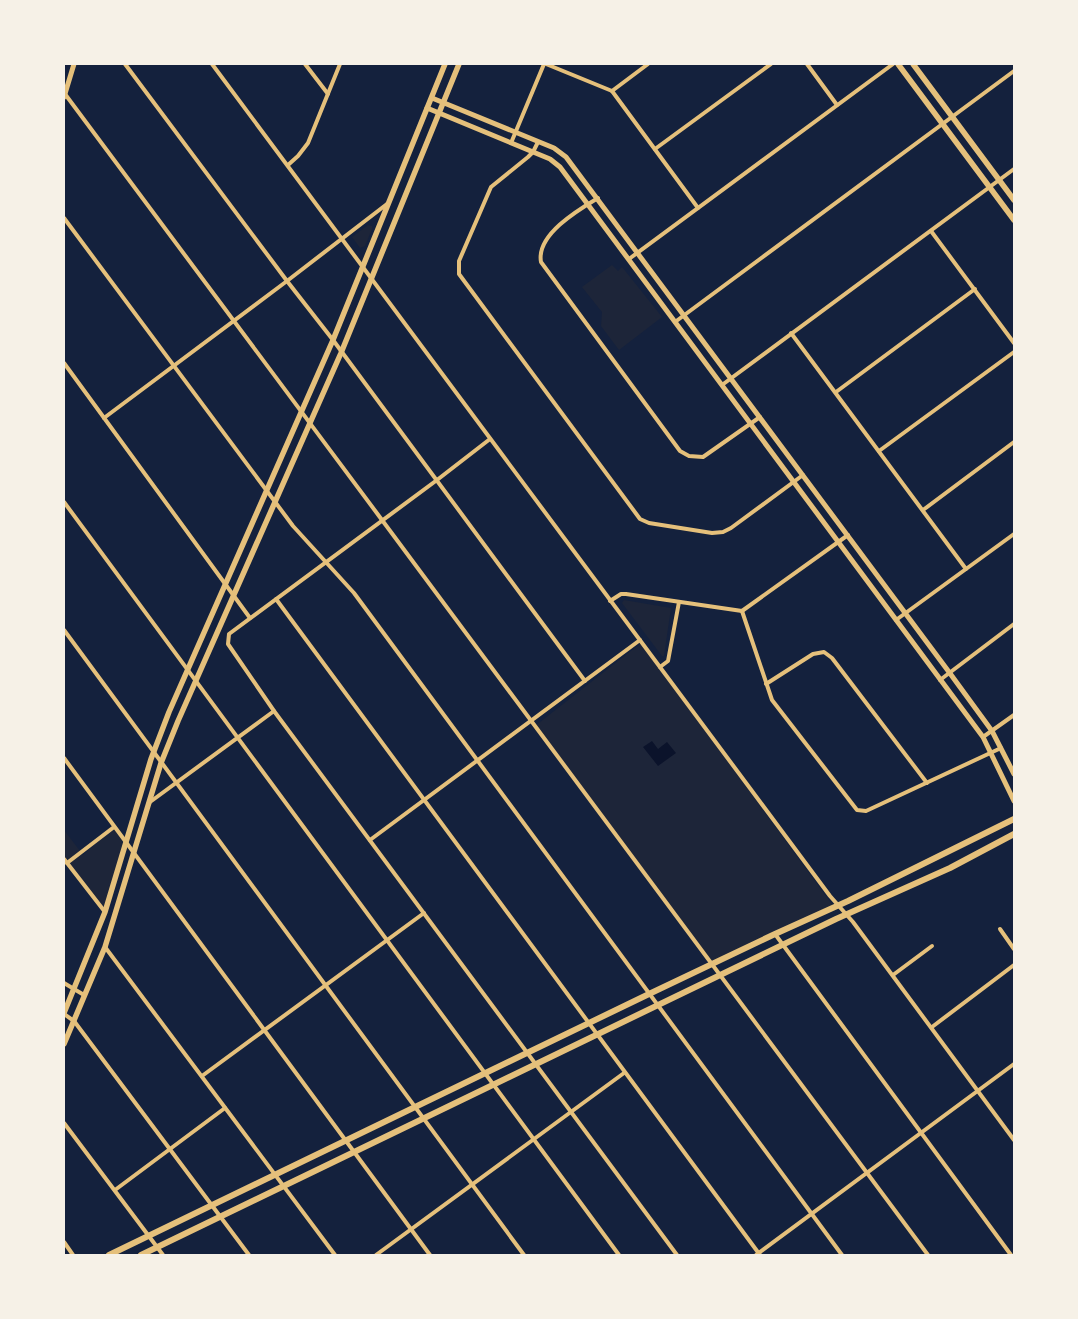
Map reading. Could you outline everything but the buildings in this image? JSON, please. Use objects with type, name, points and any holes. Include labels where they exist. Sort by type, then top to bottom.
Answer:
[{"type":"main road","points":[[64,1014],[105,912],[153,752],[187,668],[364,267],[445,64]]},
{"type":"main road","points":[[64,1044],[105,947],[135,854],[161,763],[341,353],[459,64]]},
{"type":"main road","points":[[898,64],[1014,220]]},
{"type":"main road","points":[[913,64],[1014,200]]},
{"type":"main road","points":[[109,1255],[1014,819]]},
{"type":"main road","points":[[141,1255],[846,914],[950,868],[1014,834]]},
{"type":"street","points":[[74,64],[64,95],[302,411],[928,1255]]},
{"type":"street","points":[[125,64],[287,282],[333,340],[585,681]]},
{"type":"street","points":[[212,64],[610,601],[830,896],[846,914],[932,1027],[1014,1140]]},
{"type":"street","points":[[305,64],[328,94]]},
{"type":"street","points":[[288,165],[308,143],[340,64]]},
{"type":"street","points":[[511,143],[545,64],[612,91],[698,208]]},
{"type":"street","points":[[612,91],[648,64]]},
{"type":"street","points":[[655,149],[771,64]]},
{"type":"street","points":[[807,64],[837,105]]},
{"type":"street","points":[[629,259],[893,64]]},
{"type":"street","points":[[676,322],[1014,71]]},
{"type":"street","points":[[432,98],[558,150],[566,157],[804,475],[992,731],[1014,774]]},
{"type":"street","points":[[428,108],[557,164],[983,738],[1014,801]]},
{"type":"street","points":[[538,142],[533,152],[491,187],[459,262],[459,274],[640,519],[649,523],[712,533],[723,532],[804,475]]},
{"type":"street","points":[[722,385],[1014,169]]},
{"type":"street","points":[[598,198],[551,234],[542,249],[542,262],[680,451],[689,456],[703,457],[760,417]]},
{"type":"street","points":[[104,418],[287,282],[390,202]]},
{"type":"street","points":[[64,218],[301,536],[354,594],[842,1255]]},
{"type":"street","points":[[931,231],[1014,343]]},
{"type":"street","points":[[836,392],[975,289]]},
{"type":"street","points":[[791,333],[966,569]]},
{"type":"street","points":[[879,451],[1014,352]]},
{"type":"street","points":[[64,363],[250,618]]},
{"type":"street","points":[[490,439],[229,634],[228,644],[274,711],[677,1255]]},
{"type":"street","points":[[923,510],[1014,442]]},
{"type":"street","points":[[64,502],[619,1255]]},
{"type":"street","points":[[896,620],[1014,534]]},
{"type":"street","points":[[610,601],[621,594],[626,594],[742,611],[848,535]]},
{"type":"street","points":[[276,600],[758,1255],[1014,1064]]},
{"type":"street","points":[[660,667],[668,661],[679,602]]},
{"type":"street","points":[[742,611],[772,700],[856,810],[866,811],[1001,748]]},
{"type":"street","points":[[940,680],[1014,624]]},
{"type":"street","points":[[64,630],[524,1255]]},
{"type":"street","points":[[370,840],[640,640]]},
{"type":"street","points":[[766,684],[813,654],[824,652],[832,658],[927,783]]},
{"type":"street","points":[[150,802],[274,711]]},
{"type":"street","points":[[983,738],[1014,715]]},
{"type":"street","points":[[64,758],[430,1255]]},
{"type":"street","points":[[67,863],[114,827]]},
{"type":"street","points":[[64,859],[105,912]]},
{"type":"street","points":[[202,1076],[424,913]]},
{"type":"street","points":[[1000,929],[1014,949]]},
{"type":"street","points":[[775,934],[1011,1255]]},
{"type":"street","points":[[893,975],[932,946]]},
{"type":"street","points":[[105,947],[335,1255]]},
{"type":"street","points":[[932,1027],[1014,965]]},
{"type":"street","points":[[64,983],[84,995]]},
{"type":"street","points":[[64,1014],[74,1021],[249,1255]]},
{"type":"street","points":[[376,1255],[624,1073]]},
{"type":"street","points":[[115,1190],[225,1108]]},
{"type":"street","points":[[64,1123],[163,1255]]},
{"type":"street","points":[[64,1242],[73,1255]]},
{"type":"shaded area","points":[[368,225],[372,226],[372,229],[365,246],[360,248],[352,237]]},
{"type":"shaded area","points":[[612,265],[618,271],[622,267],[662,317],[619,350],[601,326],[602,312],[582,287]]},
{"type":"shaded area","points":[[624,600],[671,608],[664,656],[662,656],[622,603]]},
{"type":"shaded area","points":[[641,643],[834,907],[714,964],[535,726]]},
{"type":"shaded area","points":[[652,741],[658,749],[667,742],[676,753],[658,766],[643,747]]},
{"type":"shaded area","points":[[114,827],[125,843],[105,912],[64,858],[64,830],[83,855]]}]
